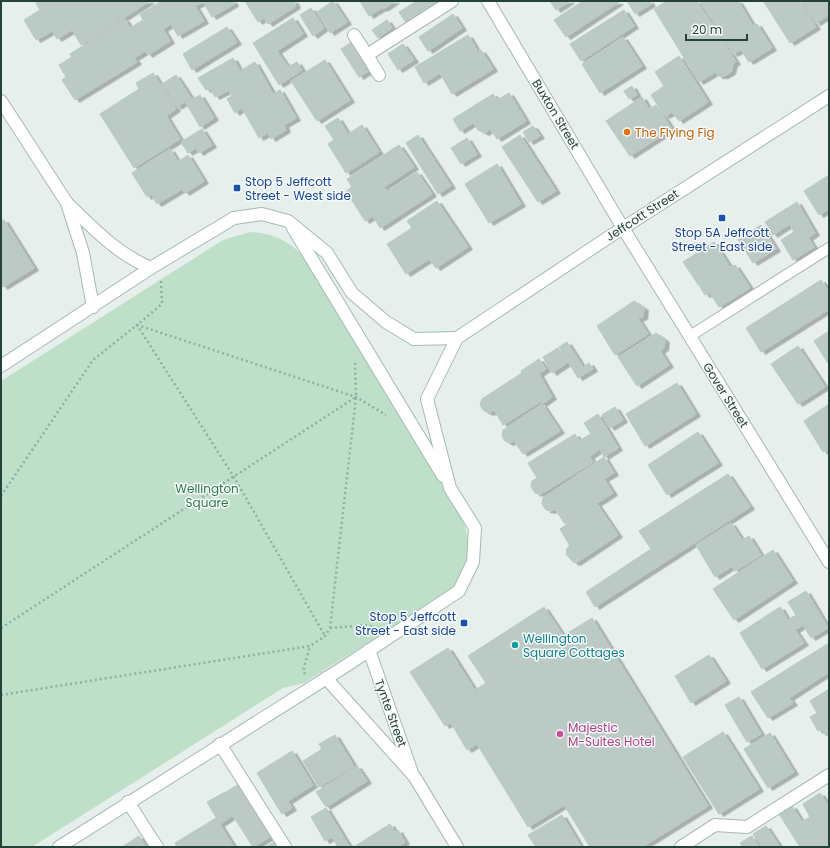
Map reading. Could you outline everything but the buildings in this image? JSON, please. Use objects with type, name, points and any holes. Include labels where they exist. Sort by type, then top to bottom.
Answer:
[{"type":"main road","points":[[367,55],[452,1]]},
{"type":"main road","name":"Buxton Street","points":[[488,1],[623,228]]},
{"type":"main road","points":[[354,35],[379,75]]},
{"type":"main road","name":"Jeffcott Street","points":[[457,338],[623,228],[829,96]]},
{"type":"main road","points":[[1,101],[67,203],[104,239],[135,261],[151,268]]},
{"type":"main road","points":[[67,203],[83,253],[93,307]]},
{"type":"main road","points":[[1,366],[151,268],[234,218],[262,214],[288,221],[327,253],[352,293],[386,322],[414,339],[457,338],[427,399],[450,488]]},
{"type":"main road","points":[[59,847],[326,678],[459,591],[473,562],[475,528],[288,221]]},
{"type":"main road","name":"Gover Street","points":[[623,228],[829,562]]},
{"type":"main road","name":"Tynte Street","points":[[368,650],[414,776]]},
{"type":"main road","name":"Tynte Street","points":[[326,678],[414,776],[458,847]]},
{"type":"main road","points":[[220,744],[285,847]]},
{"type":"main road","points":[[681,847],[714,825],[747,827],[829,775]]},
{"type":"main road","points":[[128,802],[157,847]]},
{"type":"lane","points":[[690,336],[829,248]]},
{"type":"path","points":[[1,496],[93,360],[162,304],[161,281]]},
{"type":"path","points":[[137,325],[356,397],[394,420],[406,415]]},
{"type":"path","points":[[137,325],[234,477],[325,636]]},
{"type":"path","points":[[1,695],[310,646],[325,636],[330,628],[356,397],[354,354],[363,345]]},
{"type":"path","points":[[1,628],[356,397]]},
{"type":"path","points":[[330,628],[368,624],[375,629]]},
{"type":"path","points":[[307,679],[303,671],[310,646]]},
{"type":"green space","name":"Wellington Square","points":[[250,232],[267,234],[282,240],[296,249],[308,262],[459,511],[464,522],[468,543],[465,563],[461,573],[448,592],[304,683],[283,688],[32,847],[1,847],[1,381],[223,240]]},
{"type":"place","name":"The Flying Fig","points":[[627,132]]},
{"type":"place","name":"Stop 5 Jeffcott Street - West side","points":[[237,188]]},
{"type":"place","name":"Stop 5A Jeffcott Street - East side","points":[[722,218]]},
{"type":"place","name":"Stop 5 Jeffcott Street - East side","points":[[464,623]]},
{"type":"place","name":"Wellington Square Cottages","points":[[515,645]]},
{"type":"place","name":"Majestic M-Suites Hotel","points":[[560,734]]}]
